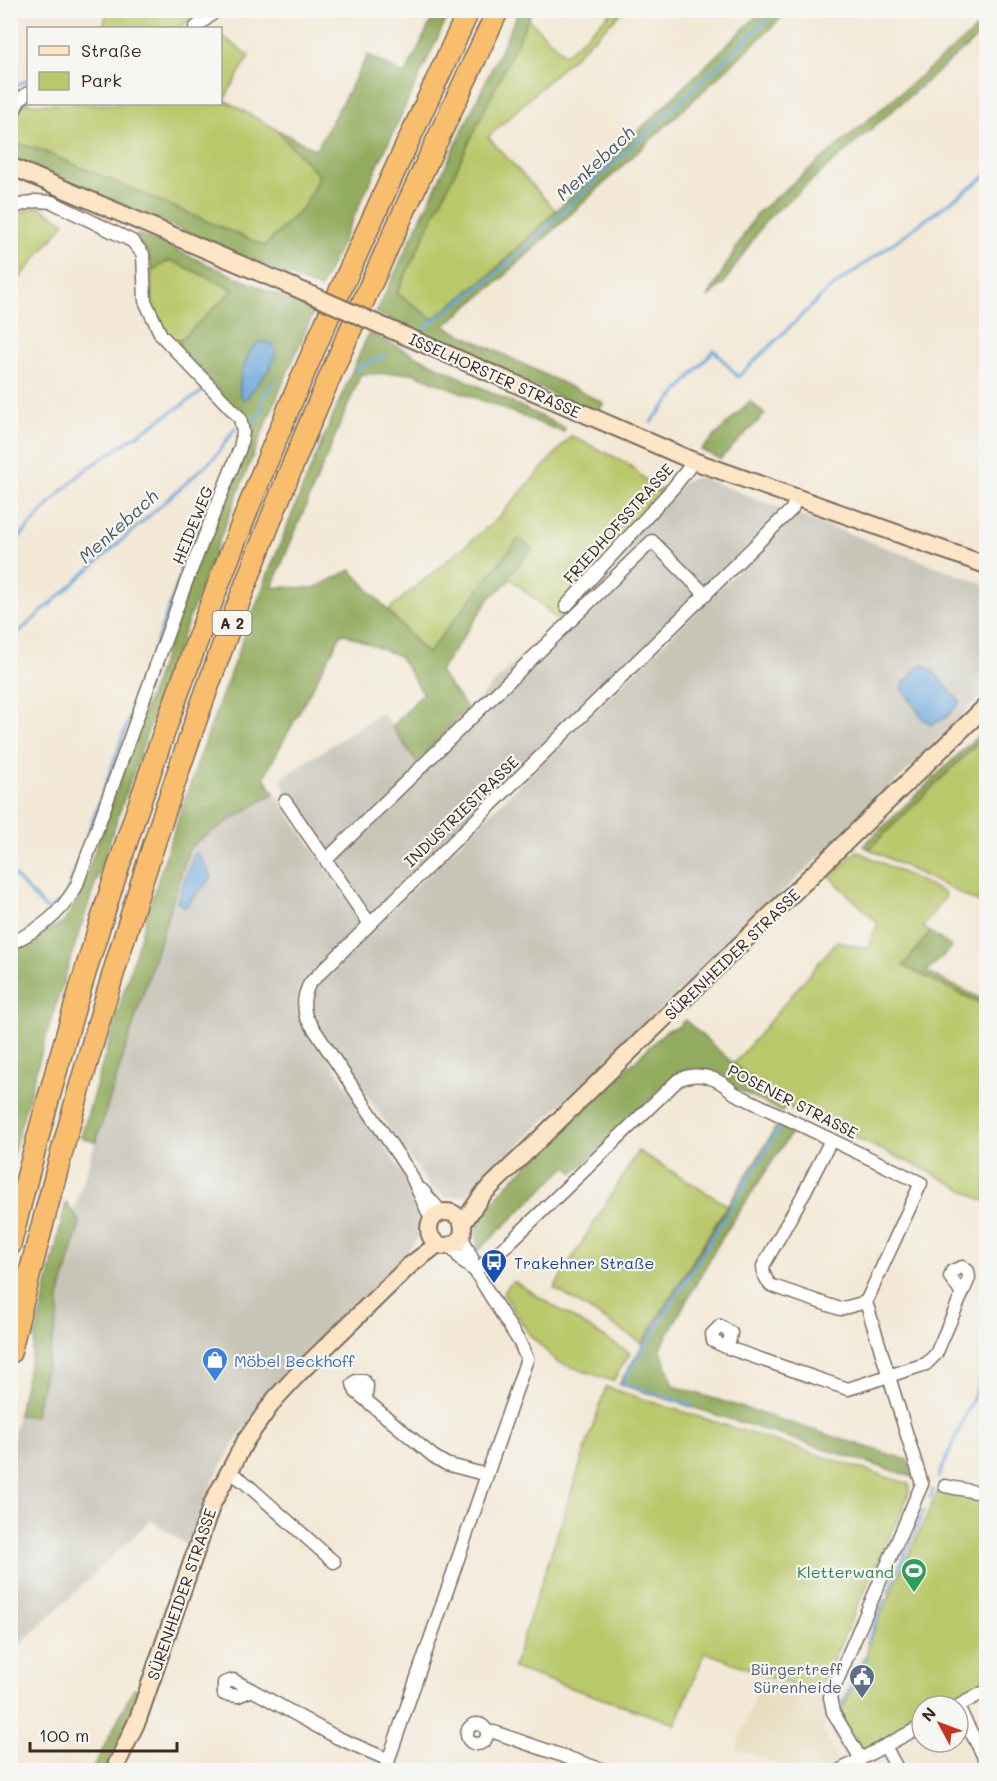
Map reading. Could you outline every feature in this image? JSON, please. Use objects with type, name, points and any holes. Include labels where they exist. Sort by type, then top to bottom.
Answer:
[{"type":"highway","name":"A 2","points":[[10,1245],[58,1068],[104,916],[158,749],[197,643],[286,415],[364,236],[469,10]]},
{"type":"highway","name":"A 2","points":[[10,1353],[93,1041],[127,925],[184,754],[246,585],[310,424],[392,239],[498,10]]},
{"type":"main road","name":"ISSELHORSTER STRASSE","points":[[10,166],[690,460],[987,565]]},
{"type":"main road","name":"SÜRENHEIDER STRASSE","points":[[114,1770],[138,1719],[212,1504],[228,1471],[274,1399],[446,1229],[984,713]]},
{"type":"street","points":[[196,27],[217,10]]},
{"type":"street","points":[[10,118],[20,99],[27,94]]},
{"type":"street","name":"HEIDEWEG","points":[[10,208],[35,201],[52,202],[132,241],[143,254],[145,301],[160,335],[240,418],[243,432],[240,448],[185,585],[76,887],[62,910],[44,926],[10,944]]},
{"type":"street","name":"FRIEDHOFSSTRASSE","points":[[566,606],[673,488],[688,469],[690,460]]},
{"type":"street","name":"INDUSTRIESTRASSE","points":[[446,1229],[306,1017],[303,1006],[305,992],[310,983],[792,509],[796,497]]},
{"type":"street","points":[[326,861],[652,541],[706,595]]},
{"type":"street","points":[[285,801],[370,924]]},
{"type":"street","name":"POSENER STRASSE","points":[[474,1270],[509,1243],[678,1080],[690,1074],[718,1080],[734,1093],[921,1183],[866,1302]]},
{"type":"street","points":[[831,1140],[802,1197],[768,1252],[763,1266],[764,1275],[770,1285],[840,1310],[866,1302],[922,1484],[830,1696],[833,1712],[861,1759]]},
{"type":"street","points":[[252,1690],[387,1765],[527,1359],[520,1343],[474,1270],[472,1258],[446,1229]]},
{"type":"street","points":[[728,1348],[848,1389],[926,1364],[936,1354],[962,1294]]},
{"type":"street","points":[[366,1400],[439,1460],[487,1475]]},
{"type":"street","points":[[228,1471],[243,1481],[334,1562]]},
{"type":"street","points":[[945,1486],[987,1494]]},
{"type":"street","points":[[970,1700],[987,1691]]},
{"type":"street","points":[[970,1729],[987,1761]]},
{"type":"street","points":[[487,1732],[494,1732],[603,1770]]},
{"type":"street","points":[[840,1770],[910,1732]]},
{"type":"street","points":[[885,1746],[898,1770]]},
{"type":"shaded area","points":[[699,477],[782,509],[767,528],[372,915],[285,790],[283,777],[382,712],[417,762],[557,619],[669,496],[685,481]]},
{"type":"shaded area","points":[[796,514],[986,585],[986,692],[840,837],[464,1197],[445,1197],[430,1187],[319,1027],[312,1006],[316,987],[370,931]]},
{"type":"shaded area","points":[[274,793],[364,922],[303,983],[298,993],[297,1008],[417,1197],[423,1221],[419,1237],[387,1276],[321,1337],[268,1394],[216,1475],[187,1545],[151,1520],[11,1653],[11,1448],[18,1415],[35,1416],[59,1313],[59,1298],[80,1224],[73,1213],[189,849],[197,841]]},
{"type":"shaded area","points":[[763,1675],[827,1700],[829,1713],[823,1732],[839,1763],[825,1770],[794,1770],[736,1749]]},
{"type":"green space","points":[[107,10],[206,11],[180,27],[103,27]]},
{"type":"green space","points":[[436,11],[450,11],[320,289],[11,157],[11,142],[38,149],[265,246],[305,205],[319,176],[274,128],[316,150],[368,55],[405,75]]},
{"type":"green space","points":[[519,11],[532,11],[397,293],[433,319],[492,273],[762,11],[789,11],[499,281],[444,326],[604,403],[596,414],[376,313]]},
{"type":"green space","points":[[613,11],[623,11],[488,137],[556,211],[492,273],[433,319],[397,293],[528,19],[565,55]]},
{"type":"green space","points":[[986,21],[986,30],[766,220],[724,283],[708,297],[756,214]]},
{"type":"green space","points":[[222,36],[249,56],[224,100],[274,128],[319,175],[305,205],[265,246],[38,149],[11,142],[18,113],[27,99],[27,105],[222,105]]},
{"type":"green space","points":[[38,206],[65,223],[11,289],[11,216]]},
{"type":"green space","points":[[139,234],[314,311],[204,578],[155,712],[68,965],[11,1162],[11,951],[64,922],[77,901],[188,588],[244,451],[250,426],[176,344],[234,289],[170,260],[151,271],[148,253],[135,238]]},
{"type":"green space","points":[[170,260],[234,290],[176,344],[158,319],[152,292],[151,271]]},
{"type":"green space","points":[[369,333],[565,428],[563,432],[412,373],[361,374],[272,587],[314,588],[351,570],[427,654],[519,538],[532,549],[508,576],[511,579],[490,598],[439,672],[467,708],[417,762],[392,727],[423,693],[399,656],[342,633],[264,777],[274,793],[197,841],[189,849],[96,1142],[81,1137],[150,905],[197,765],[242,641],[291,517]]},
{"type":"green space","points":[[750,401],[765,414],[720,459],[701,450]]},
{"type":"green space","points":[[571,436],[627,463],[658,491],[661,489],[669,496],[557,619],[508,576],[532,549],[427,654],[388,610],[497,519]]},
{"type":"green space","points":[[983,731],[986,735],[869,849],[863,846]]},
{"type":"green space","points":[[986,735],[986,906],[869,849]]},
{"type":"green space","points":[[857,851],[943,892],[946,896],[923,927],[930,932],[903,966],[986,1006],[986,1202],[928,1171],[786,1106],[734,1064],[837,941],[867,949],[878,923],[830,877]]},
{"type":"green space","points":[[930,932],[952,947],[926,972],[986,1001],[986,1006],[903,966]]},
{"type":"green space","points":[[685,1020],[745,1074],[786,1106],[782,1112],[737,1089],[720,1073],[690,1068],[673,1077],[574,1173],[567,1166],[478,1251],[476,1229],[482,1216],[507,1185],[667,1030],[678,1027]]},
{"type":"green space","points":[[781,1119],[795,1127],[720,1241],[660,1348],[674,1386],[908,1460],[913,1477],[619,1384]]},
{"type":"green space","points":[[638,1151],[727,1205],[642,1343],[554,1288]]},
{"type":"green space","points":[[66,1202],[80,1223],[59,1298],[59,1313],[35,1416],[18,1415]]},
{"type":"green space","points":[[513,1281],[630,1353],[613,1381],[557,1362],[529,1334],[503,1293]]},
{"type":"green space","points":[[606,1387],[909,1484],[909,1494],[817,1695],[705,1652],[676,1724],[513,1668]]},
{"type":"green space","points":[[938,1491],[986,1500],[986,1685],[970,1694],[910,1694],[910,1726],[867,1749],[860,1748],[840,1715],[867,1656],[868,1643]]},
{"type":"green space","points":[[134,1688],[141,1691],[105,1770],[92,1770]]},
{"type":"water","points":[[259,342],[272,343],[276,353],[270,368],[245,400],[240,396],[242,374],[250,352]]},
{"type":"water","points":[[923,665],[933,671],[960,702],[947,717],[932,725],[923,719],[901,687],[917,668]]},
{"type":"water","points":[[195,852],[198,853],[212,878],[185,907],[177,902]]},
{"type":"waterway","name":"Menkebach","points":[[425,327],[493,277],[777,10]]},
{"type":"waterway","points":[[10,100],[18,84],[27,80]]},
{"type":"waterway","points":[[651,422],[714,350],[738,377],[827,291],[986,176]]},
{"type":"waterway","name":"Menkebach","points":[[355,369],[385,356]]},
{"type":"waterway","name":"Menkebach","points":[[250,423],[258,418],[266,391],[276,381]]},
{"type":"waterway","points":[[10,548],[56,497],[85,470],[206,389]]},
{"type":"waterway","name":"Menkebach","points":[[10,640],[215,457],[236,427]]},
{"type":"waterway","points":[[68,890],[178,582],[214,495]]},
{"type":"waterway","points":[[10,871],[47,910],[59,902]]},
{"type":"waterway","points":[[692,1405],[622,1383],[781,1126]]},
{"type":"waterway","points":[[938,1478],[986,1368]]},
{"type":"waterway","points":[[930,1498],[933,1490]]},
{"type":"waterway","points":[[888,1593],[924,1510]]},
{"type":"waterway","points":[[867,1643],[884,1600]]},
{"type":"waterway","points":[[842,1705],[865,1656]]},
{"type":"waterway","points":[[832,1727],[846,1753]]},
{"type":"place","name":"Trakehner Straße","points":[[494,1285]]},
{"type":"place","name":"Möbel Beckhoff","points":[[215,1383]]},
{"type":"place","name":"Kletterwand","points":[[914,1594]]},
{"type":"place","name":"Bürgertreff Sürenheide","points":[[862,1700]]}]
